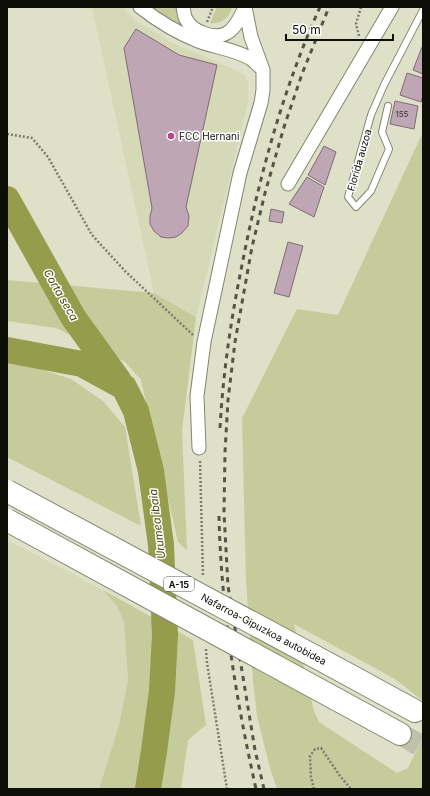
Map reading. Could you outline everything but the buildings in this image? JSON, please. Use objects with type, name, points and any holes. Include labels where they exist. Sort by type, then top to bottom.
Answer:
[{"type":"highway","name":"Nafarroa-Gipuzkoa autobidea","points":[[7,491],[415,711]]},
{"type":"highway","name":"A-15","points":[[7,520],[400,734]]},
{"type":"street","points":[[140,7],[169,28],[216,48],[235,51],[252,60],[263,70]]},
{"type":"street","points":[[183,7],[186,21],[209,36],[217,36],[228,33],[238,22],[245,7]]},
{"type":"street","points":[[199,448],[197,396],[204,342],[240,173],[261,103],[263,85],[263,70],[251,37],[245,7]]},
{"type":"street","points":[[288,184],[392,7]]},
{"type":"street","points":[[232,29],[251,37]]},
{"type":"street","points":[[224,49],[236,46],[251,37]]},
{"type":"lane","name":"Florida auzoa","points":[[388,106],[382,132],[389,149],[371,191],[356,207],[348,197],[371,115],[384,85],[423,10]]},
{"type":"path","points":[[213,7],[206,24],[213,26]]},
{"type":"path","points":[[360,41],[356,24],[361,7]]},
{"type":"path","points":[[7,134],[32,138],[48,157],[92,235],[124,271],[196,338],[204,342]]},
{"type":"path","points":[[314,789],[309,766],[310,756],[315,749],[321,748],[340,776],[351,789]]},
{"type":"shaded area","points":[[92,7],[122,7],[135,20],[172,43],[245,75],[248,83],[248,102],[196,317],[154,293]]},
{"type":"shaded area","points":[[152,7],[176,7],[178,17],[185,30],[172,25],[164,16]]},
{"type":"shaded area","points":[[217,7],[232,7],[231,11],[224,20],[217,23],[210,23]]},
{"type":"shaded area","points":[[423,132],[423,701],[395,679],[294,624],[314,711],[319,722],[397,773],[408,768],[423,738],[423,789],[277,789],[270,768],[257,716],[253,681],[246,580],[242,418],[297,309],[338,315]]},
{"type":"shaded area","points":[[7,280],[154,293],[196,317],[182,431],[187,550],[178,542],[141,380],[125,362],[56,328],[7,321]]},
{"type":"shaded area","points":[[7,364],[28,365],[71,379],[103,401],[125,427],[141,526],[7,457]]},
{"type":"shaded area","points":[[7,540],[103,590],[117,606],[124,622],[128,680],[119,725],[99,789],[7,789]]},
{"type":"shaded area","points":[[103,590],[193,640],[206,725],[188,740],[181,789],[99,789],[119,725],[128,680],[124,622],[117,606]]},
{"type":"waterway","name":"Corta seca","points":[[7,199],[73,317],[119,381]]},
{"type":"waterway","name":"Urumea ibaia","points":[[7,350],[82,364],[124,387],[136,411],[151,471],[161,545],[165,635],[162,691],[148,789]]},
{"type":"tunnel","points":[[400,734],[423,747]]},
{"type":"railway","points":[[220,428],[225,366],[234,306],[256,199],[264,166],[284,101],[320,7]]},
{"type":"railway","points":[[264,789],[255,750],[228,586],[224,513],[228,400],[235,342],[252,247],[265,193],[284,127],[302,74],[329,7]]},
{"type":"railway","points":[[219,516],[220,550],[226,619],[236,687],[256,789]]},
{"type":"place","name":"FCC Hernani","points":[[171,136]]}]
